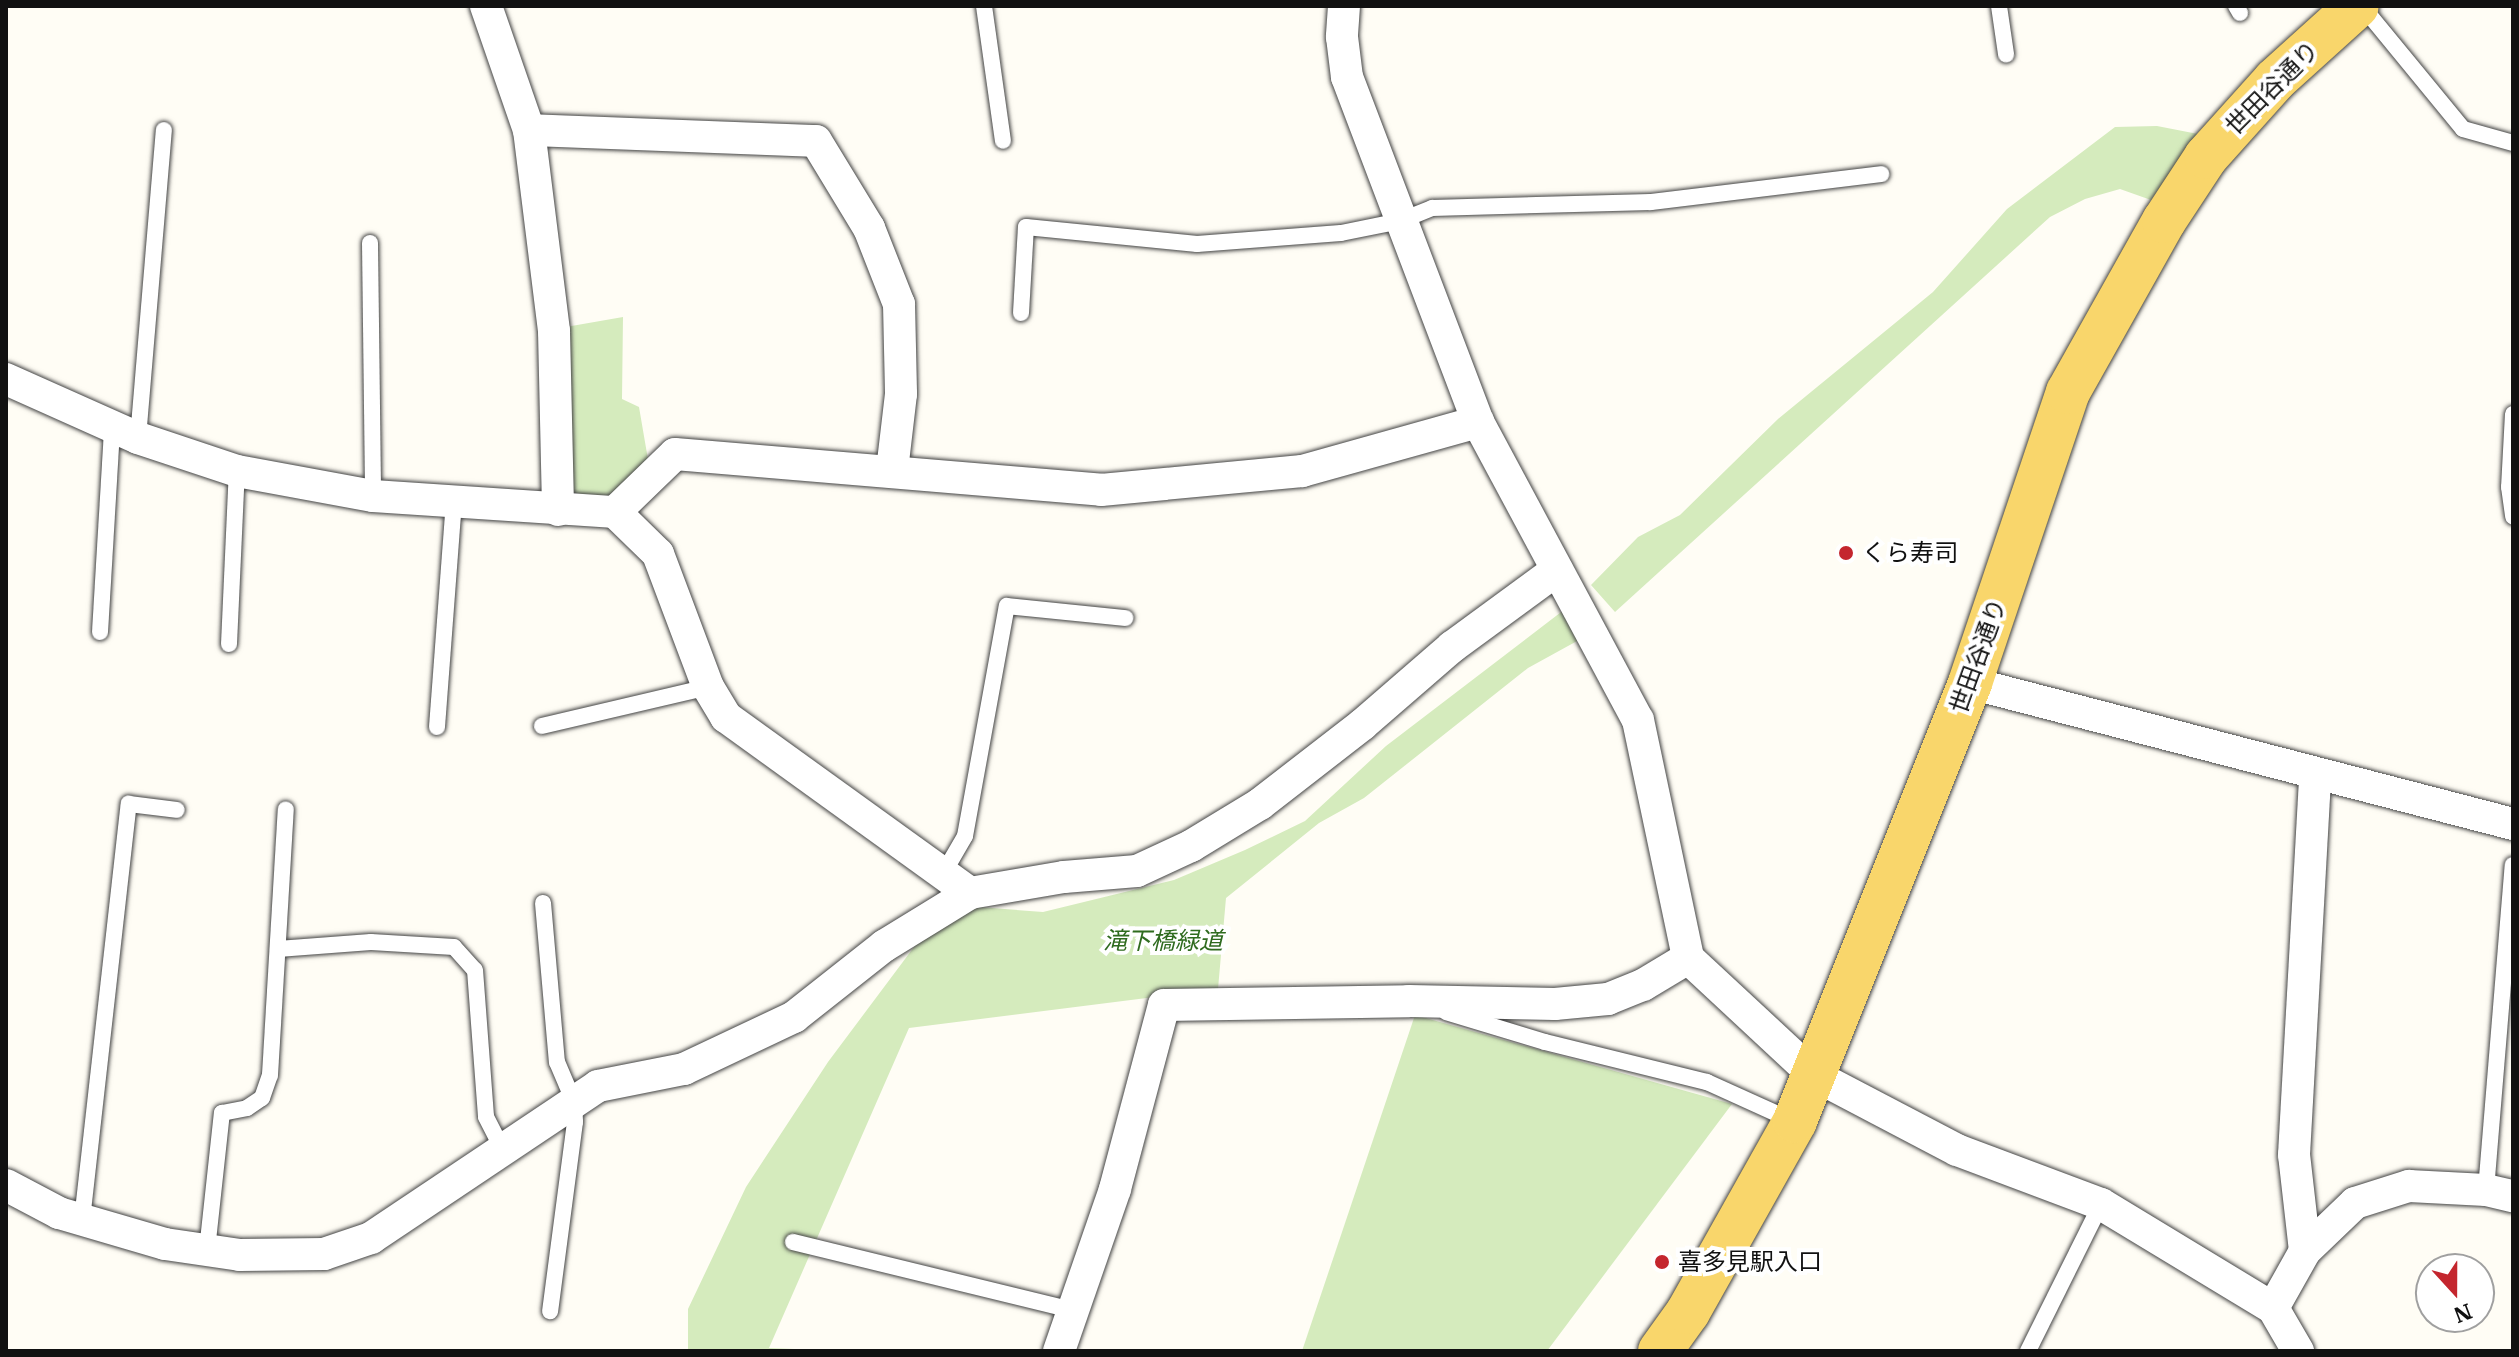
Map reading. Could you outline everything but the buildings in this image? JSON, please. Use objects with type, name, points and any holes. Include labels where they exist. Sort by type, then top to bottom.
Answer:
[{"type":"main road","name":"世田谷通り","points":[[1660,1351],[1688,1312],[1795,1121],[1970,683],[2068,392],[2164,221],[2206,157],[2275,80],[2360,6]]},
{"type":"street","points":[[486,6],[529,130],[554,331],[558,510]]},
{"type":"street","points":[[1344,6],[1342,37],[1347,77],[1478,422],[1638,720],[1688,958],[1814,1075],[1957,1150],[2101,1204],[2273,1308],[2298,1351]]},
{"type":"street","points":[[529,130],[816,141],[869,228],[899,304],[901,394],[892,471]]},
{"type":"street","points":[[6,379],[125,432],[237,471],[373,496],[615,512],[658,554],[708,687],[726,717],[970,893]]},
{"type":"street","points":[[615,512],[675,454],[1101,490],[1302,471],[1478,422]]},
{"type":"street","points":[[6,1185],[59,1213],[82,1220],[165,1244],[240,1255],[324,1254],[371,1238],[598,1086],[684,1069],[794,1017],[884,946],[970,893],[1064,877],[1137,871],[1191,846],[1260,804],[1363,724],[1452,647],[1557,570]]},
{"type":"street","points":[[1970,683],[2513,824]]},
{"type":"street","points":[[2305,1251],[2294,1155],[2315,775]]},
{"type":"street","points":[[1059,1351],[1115,1189],[1164,1005],[1409,1001],[1555,1004],[1608,999],[1643,985],[1688,958]]},
{"type":"street","points":[[2273,1308],[2305,1251],[2355,1203],[2409,1186],[2500,1193]]},
{"type":"lane","points":[[984,6],[1003,141]]},
{"type":"lane","points":[[1999,6],[2006,54]]},
{"type":"lane","points":[[2360,6],[2463,129],[2513,143]]},
{"type":"lane","points":[[100,632],[164,130]]},
{"type":"lane","points":[[1021,313],[1026,227],[1197,244],[1341,233],[1400,221],[1432,208],[1651,202],[1881,174]]},
{"type":"lane","points":[[370,243],[373,496]]},
{"type":"lane","points":[[2513,414],[2509,487],[2513,517]]},
{"type":"lane","points":[[229,644],[237,471]]},
{"type":"lane","points":[[437,727],[454,502]]},
{"type":"lane","points":[[943,874],[965,836],[1007,606],[1125,618]]},
{"type":"lane","points":[[542,726],[708,687]]},
{"type":"lane","points":[[82,1220],[129,804],[177,810]]},
{"type":"lane","points":[[207,1250],[222,1113],[247,1108],[262,1098],[270,1075],[286,809]]},
{"type":"lane","points":[[2500,1193],[2513,865]]},
{"type":"lane","points":[[543,903],[557,1062],[574,1102],[575,1122],[550,1311]]},
{"type":"lane","points":[[278,949],[371,942],[454,947],[475,970],[486,1117],[502,1148]]},
{"type":"lane","points":[[1409,1001],[1545,1042],[1707,1082],[1795,1121]]},
{"type":"lane","points":[[2028,1351],[2101,1204]]},
{"type":"lane","points":[[793,1242],[1073,1310]]},
{"type":"green space","points":[[2157,126],[2198,134],[2151,200],[2120,189],[2085,199],[2050,217],[1615,612],[1591,585],[1638,537],[1680,515],[1778,419],[1933,292],[2007,209],[2115,127]]},
{"type":"green space","points":[[623,317],[622,399],[639,407],[651,477],[624,504],[567,491],[560,328]]},
{"type":"green space","name":"滝下橋緑道","points":[[1569,606],[1588,635],[1528,668],[1364,798],[1319,823],[1226,898],[1218,989],[909,1028],[769,1348],[846,1351],[688,1351],[688,1309],[746,1187],[828,1062],[914,947],[952,905],[1043,912],[1174,880],[1305,821],[1386,746]]},
{"type":"green space","points":[[1415,1015],[1732,1104],[1547,1351],[1302,1351]]},
{"type":"place","name":"くら寿司","points":[[1846,553]]},
{"type":"place","name":"喜多見駅入口","points":[[1662,1262]]}]
